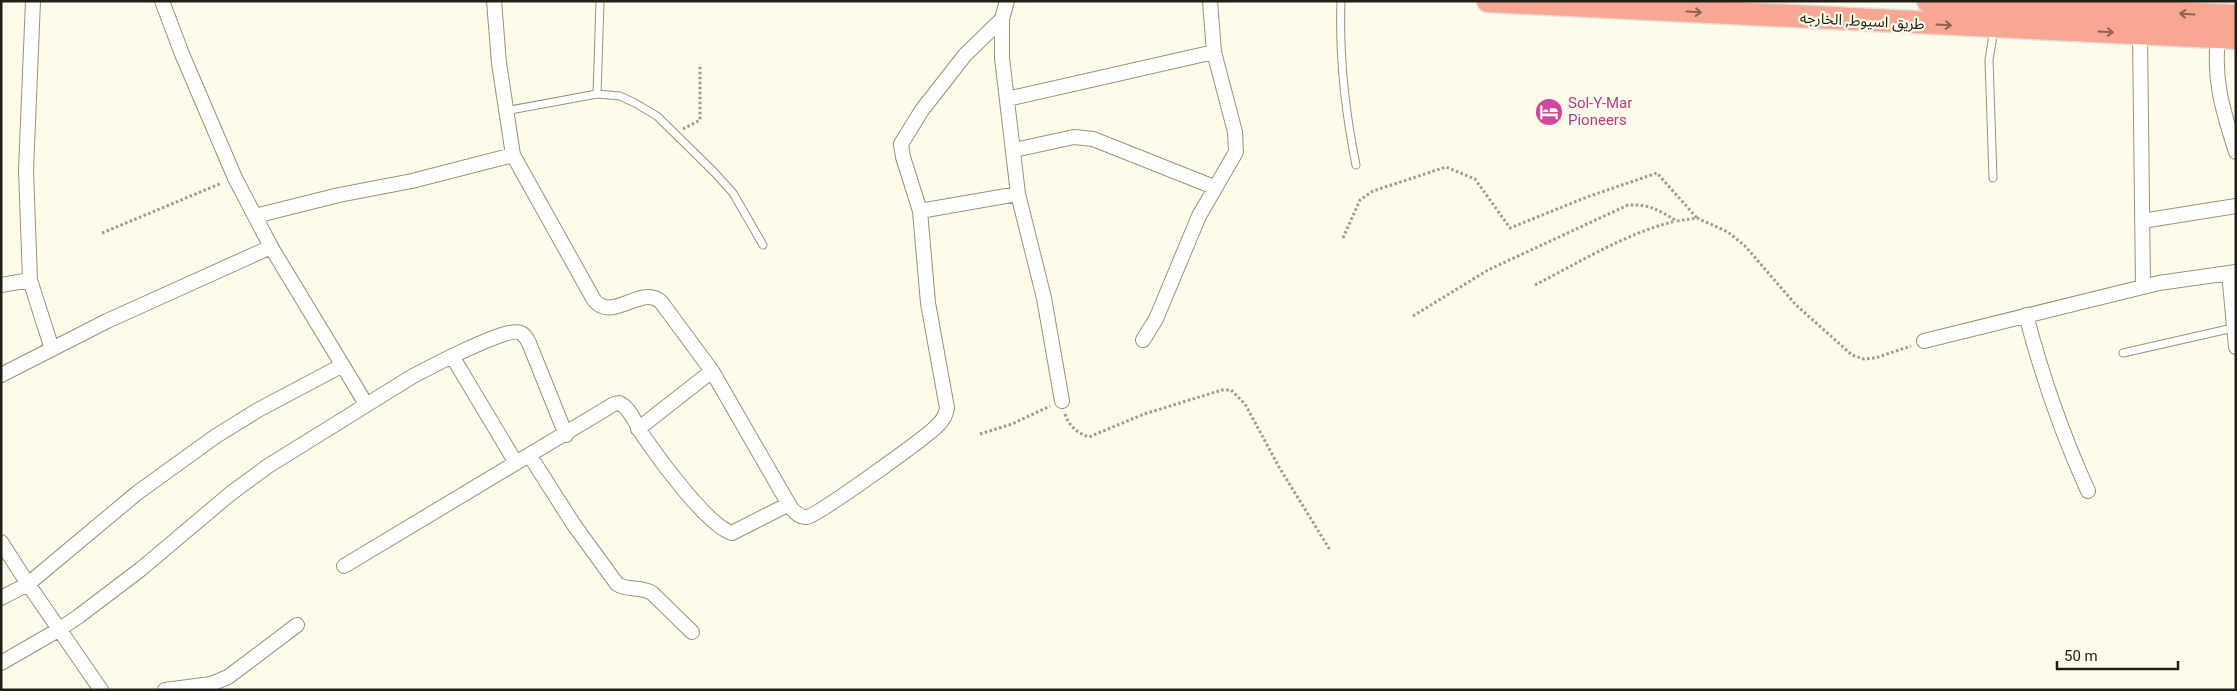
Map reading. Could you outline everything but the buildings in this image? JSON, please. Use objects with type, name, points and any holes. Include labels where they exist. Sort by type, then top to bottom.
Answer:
[{"type":"highway","name":"طريق اسيوط, الخارجه","points":[[1488,1],[1664,6],[1994,27],[2227,38]]},
{"type":"highway","name":"طريق اسيوط, الخارجه","points":[[1928,1],[2039,4],[2236,16]]},
{"type":"street","points":[[34,1],[26,170],[30,280],[52,349]]},
{"type":"street","points":[[162,1],[235,178],[271,247],[341,366],[366,404]]},
{"type":"street","points":[[494,1],[499,63],[513,155],[598,305],[612,308],[644,298],[657,298],[712,372],[788,504],[801,516],[813,514],[937,426],[946,415],[947,408],[928,303],[920,211],[901,149],[903,137],[965,55],[1002,18]]},
{"type":"street","points":[[1007,1],[1002,18],[1002,58],[1018,194],[1044,298],[1062,401]]},
{"type":"street","points":[[1143,340],[1156,319],[1186,245],[1214,187],[1236,152],[1235,132],[1214,52],[1210,1]]},
{"type":"street","points":[[2140,34],[2143,287]]},
{"type":"street","points":[[2227,38],[2215,60],[2221,106],[2236,152]]},
{"type":"street","points":[[1007,99],[1214,52]]},
{"type":"street","points":[[1014,150],[1074,137],[1093,139],[1214,187]]},
{"type":"street","points":[[255,216],[339,194],[412,181],[513,155]]},
{"type":"street","points":[[920,211],[1018,194]]},
{"type":"street","points":[[2142,221],[2236,206]]},
{"type":"street","points":[[1,375],[107,321],[271,247]]},
{"type":"street","points":[[1924,341],[2143,287],[2232,273],[2233,328],[2236,347]]},
{"type":"street","points":[[1,285],[30,280]]},
{"type":"street","points":[[2026,315],[2047,389],[2069,450],[2088,491]]},
{"type":"street","points":[[1,663],[60,629],[141,569],[230,494],[268,466],[414,376],[452,356],[496,338],[515,332],[523,334],[529,343],[566,435]]},
{"type":"street","points":[[452,356],[516,463]]},
{"type":"street","points":[[1,598],[28,584],[137,493],[168,470],[258,410],[341,366]]},
{"type":"street","points":[[638,428],[712,372]]},
{"type":"street","points":[[344,566],[566,435],[614,404],[619,403],[625,406],[638,428],[695,502],[729,532],[745,528],[788,504]]},
{"type":"street","points":[[530,456],[574,525],[617,584],[626,588],[648,590],[692,632]]},
{"type":"street","points":[[1,542],[101,690]]},
{"type":"street","points":[[165,690],[212,684],[228,677],[297,625]]},
{"type":"lane","points":[[1341,1],[1340,39],[1346,119],[1356,165]]},
{"type":"lane","points":[[597,94],[600,2]]},
{"type":"lane","points":[[1993,178],[1989,60],[1994,27]]},
{"type":"lane","points":[[506,111],[597,94],[620,96],[635,103],[657,116],[676,133],[733,193],[762,246]]},
{"type":"lane","points":[[2123,353],[2233,328]]},
{"type":"path","points":[[676,133],[700,120],[700,64]]},
{"type":"path","points":[[1342,238],[1360,200],[1373,191],[1406,178],[1446,167],[1475,179],[1510,228],[1587,197],[1657,174],[1698,218],[1728,232],[1745,246],[1796,305],[1852,355],[1864,359],[1875,358],[1924,341]]},
{"type":"path","points":[[102,233],[235,178]]},
{"type":"path","points":[[1413,316],[1488,270],[1628,205],[1645,204],[1677,221]]},
{"type":"path","points":[[1535,285],[1624,239],[1660,225],[1698,218]]},
{"type":"path","points":[[980,434],[1012,424],[1062,401],[1067,420],[1076,431],[1090,437],[1144,414],[1222,390],[1231,390],[1245,404],[1330,550]]},
{"type":"place","name":"Sol-Y-Mar Pioneers","points":[[1549,112]]}]
